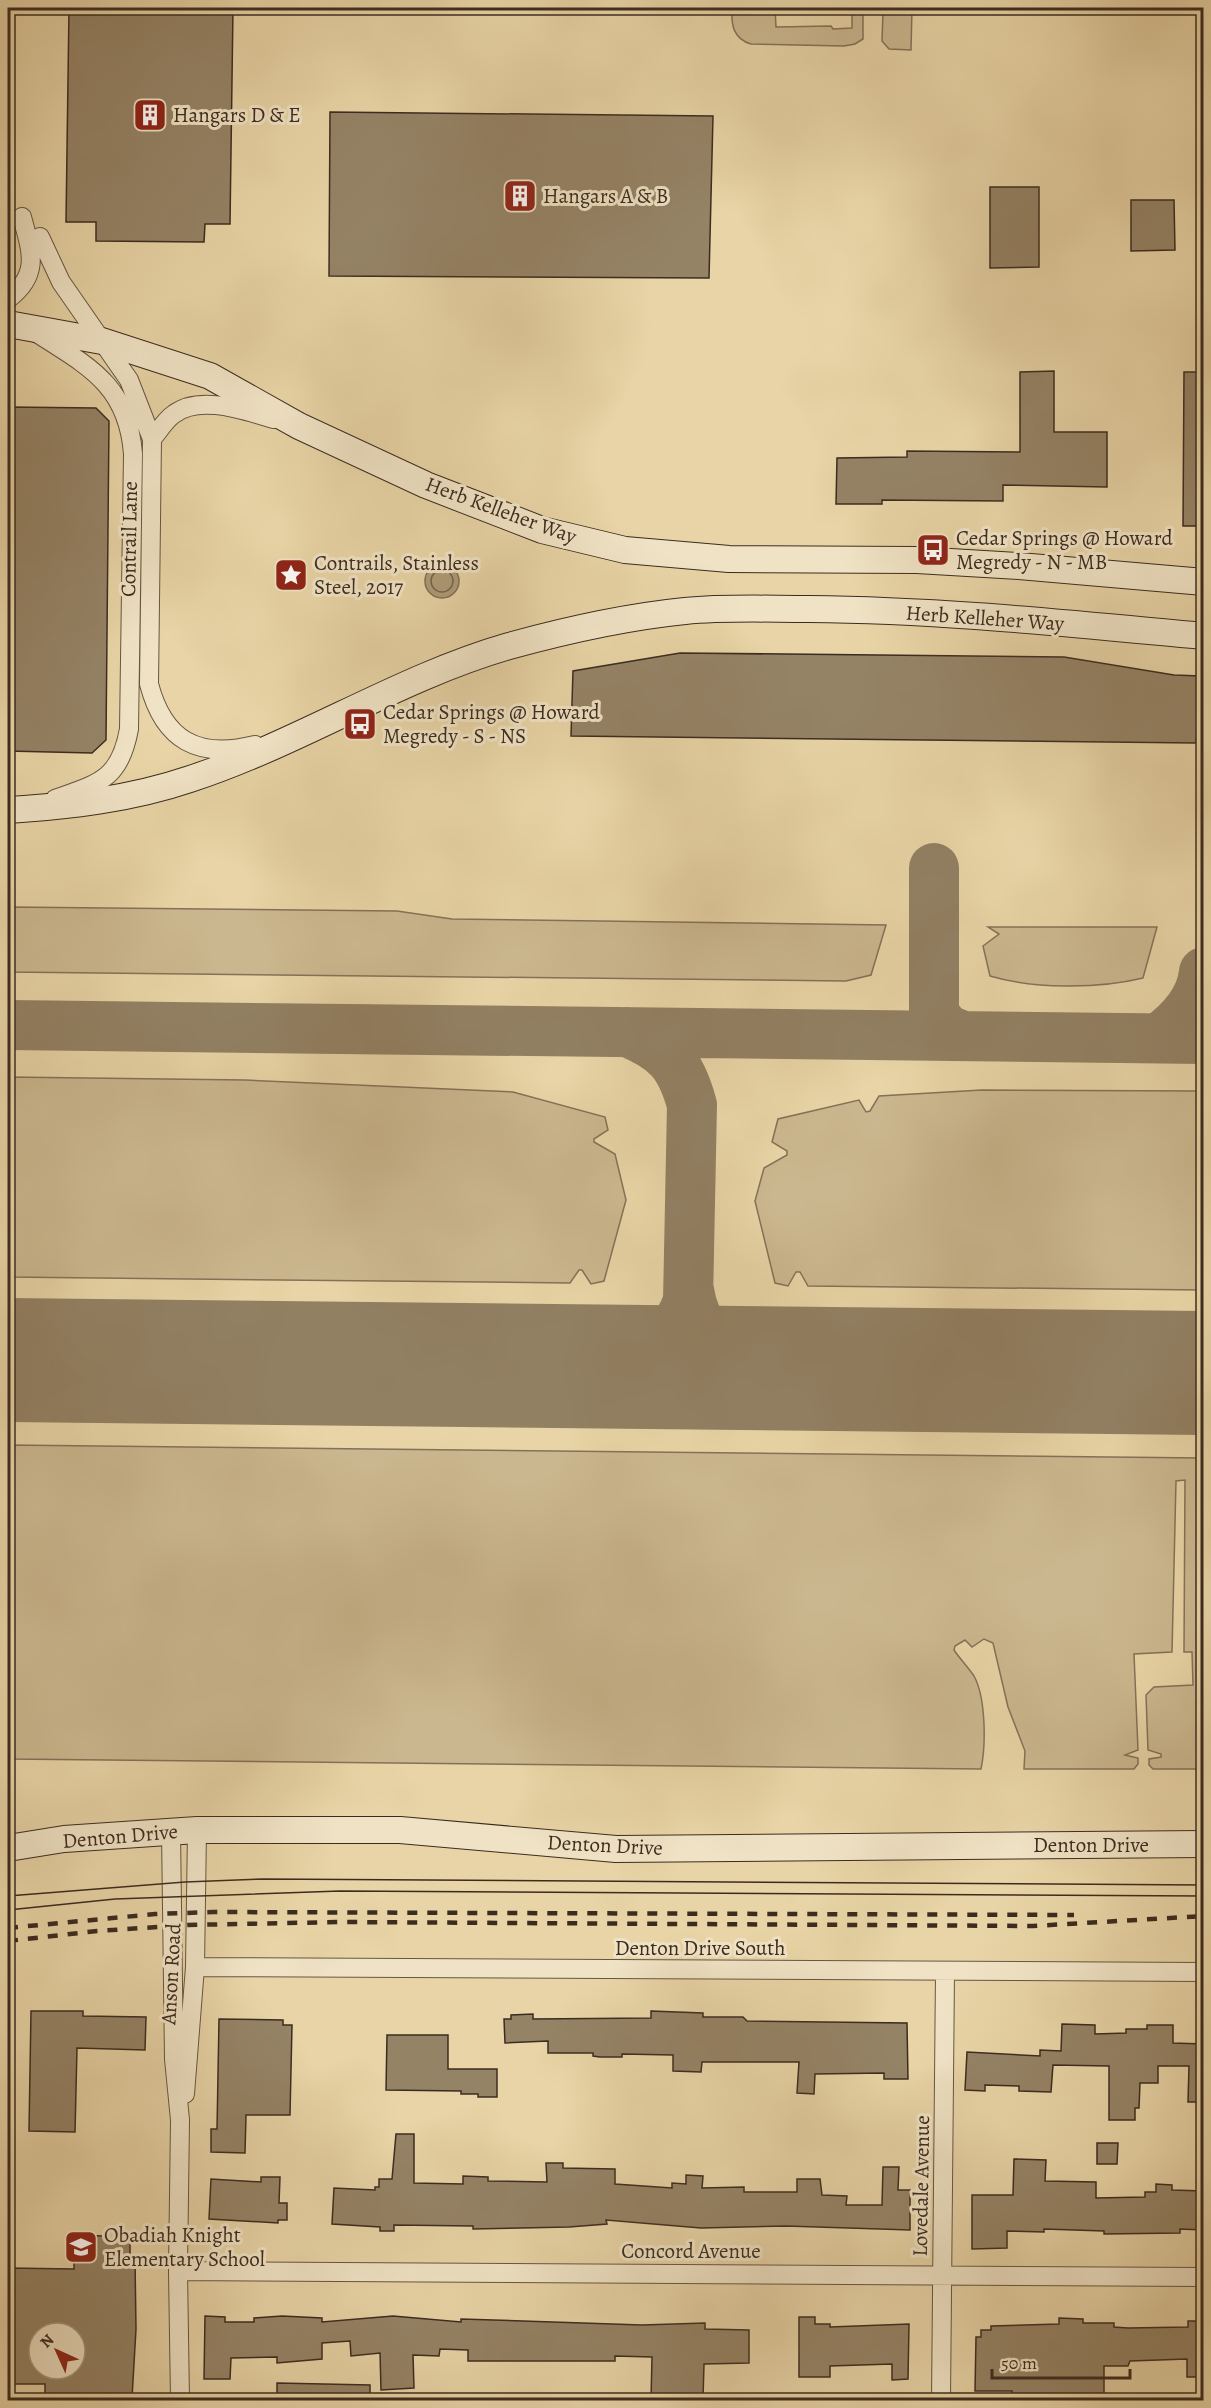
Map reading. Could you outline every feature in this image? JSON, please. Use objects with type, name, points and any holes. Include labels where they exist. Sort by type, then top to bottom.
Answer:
[{"type":"main road","name":"Herb Kelleher Way","points":[[16,325],[102,341],[210,376],[299,426],[426,485],[542,530],[626,550],[729,559],[917,560],[1019,566],[1203,582]]},
{"type":"main road","name":"Herb Kelleher Way","points":[[16,809],[112,800],[193,778],[300,735],[453,665],[508,646],[602,622],[687,611],[845,610],[997,617],[1203,636]]},
{"type":"main road","name":"Denton Drive","points":[[8,1848],[64,1839],[197,1830],[400,1830],[616,1849],[1203,1844]]},
{"type":"street","points":[[8,299],[20,289],[31,266],[32,254],[21,217]]},
{"type":"street","name":"Contrail Lane","points":[[40,237],[61,282],[129,380],[152,439],[149,684],[156,707],[170,729],[186,742],[206,750],[234,750],[300,735]]},
{"type":"street","name":"Contrail Lane","points":[[16,325],[80,361],[113,392],[124,410],[131,429],[133,454],[129,729],[125,753],[111,774],[90,787],[16,809]]},
{"type":"street","points":[[152,439],[172,415],[202,404],[299,426]]},
{"type":"street","name":"Anson Road","points":[[180,2120],[186,2089],[195,1967],[197,1830]]},
{"type":"street","name":"Anson Road","points":[[171,1831],[173,2038],[180,2120],[178,2271],[180,2400]]},
{"type":"street","name":"Denton Drive South","points":[[195,1967],[1203,1972]]},
{"type":"street","name":"Lovedale Avenue","points":[[941,2400],[945,1972]]},
{"type":"street","name":"Concord Avenue","points":[[178,2271],[1203,2277]]},
{"type":"shaded area","points":[[732,8],[775,8],[776,27],[831,26],[833,29],[852,28],[852,12],[863,12],[863,39],[855,44],[844,46],[751,44],[740,39],[734,30]]},
{"type":"shaded area","points":[[898,8],[912,8],[911,50],[889,49],[882,41],[883,12],[898,12]]},
{"type":"shaded area","points":[[8,907],[397,911],[452,919],[886,925],[871,975],[846,981],[8,972]]},
{"type":"shaded area","points":[[988,927],[1157,927],[1143,978],[1106,984],[1066,986],[1026,983],[990,976],[983,946],[999,934]]},
{"type":"shaded area","points":[[8,1077],[245,1080],[513,1092],[605,1117],[608,1130],[594,1139],[594,1142],[615,1154],[626,1200],[604,1281],[591,1284],[582,1270],[579,1270],[570,1283],[8,1277]]},
{"type":"shaded area","points":[[982,1090],[1203,1091],[1203,1290],[808,1286],[800,1272],[796,1272],[788,1286],[775,1283],[755,1201],[764,1168],[787,1155],[787,1151],[772,1142],[778,1119],[859,1100],[866,1112],[870,1111],[879,1096]]},
{"type":"shaded area","points":[[8,1445],[1203,1458],[1203,1769],[1153,1769],[1149,1765],[1149,1759],[1161,1757],[1161,1754],[1148,1750],[1146,1695],[1154,1687],[1193,1685],[1192,1652],[1184,1652],[1185,1480],[1176,1481],[1172,1652],[1134,1654],[1138,1750],[1125,1755],[1138,1758],[1138,1764],[1134,1769],[1024,1769],[1025,1751],[1008,1707],[993,1643],[984,1639],[972,1647],[965,1640],[955,1646],[954,1650],[974,1676],[981,1696],[984,1747],[981,1769],[8,1759]]},
{"type":"water","points":[[442,564],[454,569],[459,581],[454,593],[442,598],[430,593],[425,581],[430,569]]},
{"type":"building","name":"Hangars D & E","points":[[69,8],[233,8],[230,224],[205,224],[204,242],[96,241],[96,222],[66,222]]},
{"type":"building","name":"Hangars A & B","points":[[330,112],[713,116],[709,278],[329,276]]},
{"type":"building","points":[[990,187],[1039,187],[1039,267],[990,268]]},
{"type":"building","points":[[1131,200],[1174,200],[1175,250],[1131,251]]},
{"type":"building","points":[[1054,371],[1054,432],[1107,432],[1107,487],[1003,485],[1003,501],[882,500],[882,504],[836,504],[837,458],[907,457],[907,451],[1020,452],[1020,372]]},
{"type":"building","points":[[1184,372],[1203,372],[1203,526],[1183,526]]},
{"type":"building","points":[[8,407],[96,408],[109,421],[106,740],[92,753],[8,751]]},
{"type":"building","points":[[680,653],[1064,657],[1174,675],[1200,676],[1196,743],[571,736],[573,671]]},
{"type":"building","points":[[31,2011],[83,2011],[83,2016],[146,2017],[145,2050],[77,2048],[75,2132],[29,2131]]},
{"type":"building","points":[[651,2011],[703,2013],[703,2017],[743,2017],[747,2021],[907,2023],[908,2079],[884,2079],[884,2073],[815,2074],[814,2094],[797,2093],[799,2062],[702,2062],[701,2072],[673,2071],[673,2055],[622,2054],[622,2057],[600,2057],[593,2056],[593,2053],[548,2053],[548,2041],[505,2043],[504,2019],[511,2019],[511,2015],[533,2014],[533,2019],[651,2018]]},
{"type":"building","points":[[219,2019],[283,2020],[283,2025],[292,2025],[290,2115],[246,2115],[245,2153],[211,2152],[211,2129],[217,2129]]},
{"type":"building","points":[[1062,2024],[1095,2025],[1095,2034],[1126,2033],[1126,2029],[1147,2029],[1147,2025],[1173,2025],[1173,2043],[1203,2044],[1203,2102],[1188,2102],[1189,2066],[1158,2066],[1158,2083],[1140,2083],[1139,2108],[1135,2108],[1135,2120],[1109,2120],[1109,2066],[1053,2065],[1051,2092],[1019,2091],[1019,2086],[985,2085],[985,2091],[965,2090],[967,2052],[1040,2056],[1040,2050],[1061,2051]]},
{"type":"building","points":[[387,2035],[448,2035],[448,2069],[497,2069],[497,2097],[478,2097],[478,2094],[461,2094],[461,2091],[386,2090]]},
{"type":"building","points":[[396,2134],[414,2134],[414,2183],[463,2184],[463,2176],[488,2177],[488,2181],[547,2182],[546,2163],[563,2163],[563,2168],[615,2169],[615,2184],[672,2188],[672,2183],[686,2184],[686,2175],[703,2176],[702,2188],[744,2187],[744,2192],[797,2192],[797,2179],[820,2179],[822,2195],[847,2196],[846,2205],[882,2205],[883,2167],[899,2167],[898,2190],[910,2190],[910,2230],[786,2226],[701,2228],[606,2220],[607,2224],[569,2227],[473,2229],[473,2226],[394,2225],[394,2231],[380,2231],[380,2227],[332,2224],[334,2188],[375,2190],[375,2187],[379,2187],[379,2179],[392,2179]]},
{"type":"building","points":[[1097,2143],[1118,2143],[1117,2164],[1097,2164]]},
{"type":"building","points":[[1014,2159],[1046,2160],[1045,2181],[1096,2182],[1096,2198],[1145,2197],[1145,2192],[1156,2192],[1156,2184],[1172,2185],[1172,2190],[1203,2191],[1203,2230],[1180,2229],[1180,2233],[1104,2234],[1104,2231],[1044,2229],[1044,2232],[1007,2231],[1007,2248],[972,2249],[972,2195],[1013,2195]]},
{"type":"building","points":[[261,2177],[280,2177],[279,2203],[287,2203],[287,2220],[278,2220],[278,2223],[209,2219],[211,2179],[261,2182]]},
{"type":"building","points":[[74,2235],[105,2236],[106,2240],[130,2241],[130,2259],[135,2259],[136,2329],[132,2398],[127,2398],[127,2400],[45,2400],[45,2384],[8,2384],[8,2268],[74,2269]]},
{"type":"building","points":[[205,2316],[225,2317],[225,2322],[254,2322],[254,2318],[282,2316],[322,2318],[322,2322],[393,2316],[461,2322],[461,2319],[642,2325],[705,2323],[705,2329],[749,2330],[749,2363],[704,2364],[703,2399],[676,2400],[651,2400],[652,2357],[615,2356],[615,2361],[468,2361],[468,2350],[440,2349],[439,2356],[413,2355],[414,2388],[381,2390],[380,2353],[351,2356],[350,2341],[322,2343],[322,2359],[277,2363],[277,2357],[231,2358],[230,2379],[204,2379]]},
{"type":"building","points":[[799,2317],[815,2317],[815,2324],[830,2324],[830,2327],[909,2324],[908,2379],[892,2380],[892,2364],[830,2366],[830,2377],[799,2377]]},
{"type":"building","points":[[1059,2318],[1083,2319],[1083,2323],[1114,2323],[1114,2327],[1128,2328],[1188,2327],[1188,2321],[1203,2321],[1203,2377],[1187,2377],[1187,2359],[1130,2361],[1128,2366],[1104,2366],[1104,2397],[1082,2397],[1082,2400],[1027,2400],[1012,2399],[1012,2391],[975,2391],[976,2337],[981,2337],[981,2330],[991,2330],[991,2326],[1059,2324]]},
{"type":"building","points":[[277,2383],[370,2385],[370,2400],[277,2400]]},
{"type":"taxiway","points":[[934,868],[934,1014],[946,1029],[963,1036]]},
{"type":"taxiway","points":[[1159,1038],[1189,1010],[1199,992],[1204,972]]},
{"type":"taxiway","points":[[8,1025],[1204,1039]]},
{"type":"taxiway","points":[[625,1367],[646,1356],[664,1341],[678,1323],[688,1301],[692,1105],[683,1079],[670,1059],[652,1044],[627,1032]]},
{"type":"taxiway","points":[[689,1290],[697,1319],[713,1342],[736,1358],[764,1368]]},
{"type":"runway","points":[[8,1360],[1204,1373]]},
{"type":"tram line","points":[[8,1896],[185,1882],[263,1879],[1204,1885]]},
{"type":"tram line","points":[[8,1910],[115,1899],[340,1891],[1204,1896]]},
{"type":"railway","points":[[8,1928],[155,1914],[213,1912],[1074,1915]]},
{"type":"railway","points":[[8,1941],[97,1931],[188,1925],[339,1922],[1033,1926],[1204,1916]]},
{"type":"place","name":"Hangars D & E","points":[[150,115]]},
{"type":"place","name":"Hangars A & B","points":[[520,196]]},
{"type":"place","name":"Cedar Springs @ Howard Megredy - N - MB","points":[[933,550]]},
{"type":"place","name":"Contrails, Stainless Steel, 2017","points":[[291,575]]},
{"type":"place","name":"Cedar Springs @ Howard Megredy - S - NS","points":[[360,724]]},
{"type":"place","name":"Obadiah Knight Elementary School","points":[[81,2247]]}]
